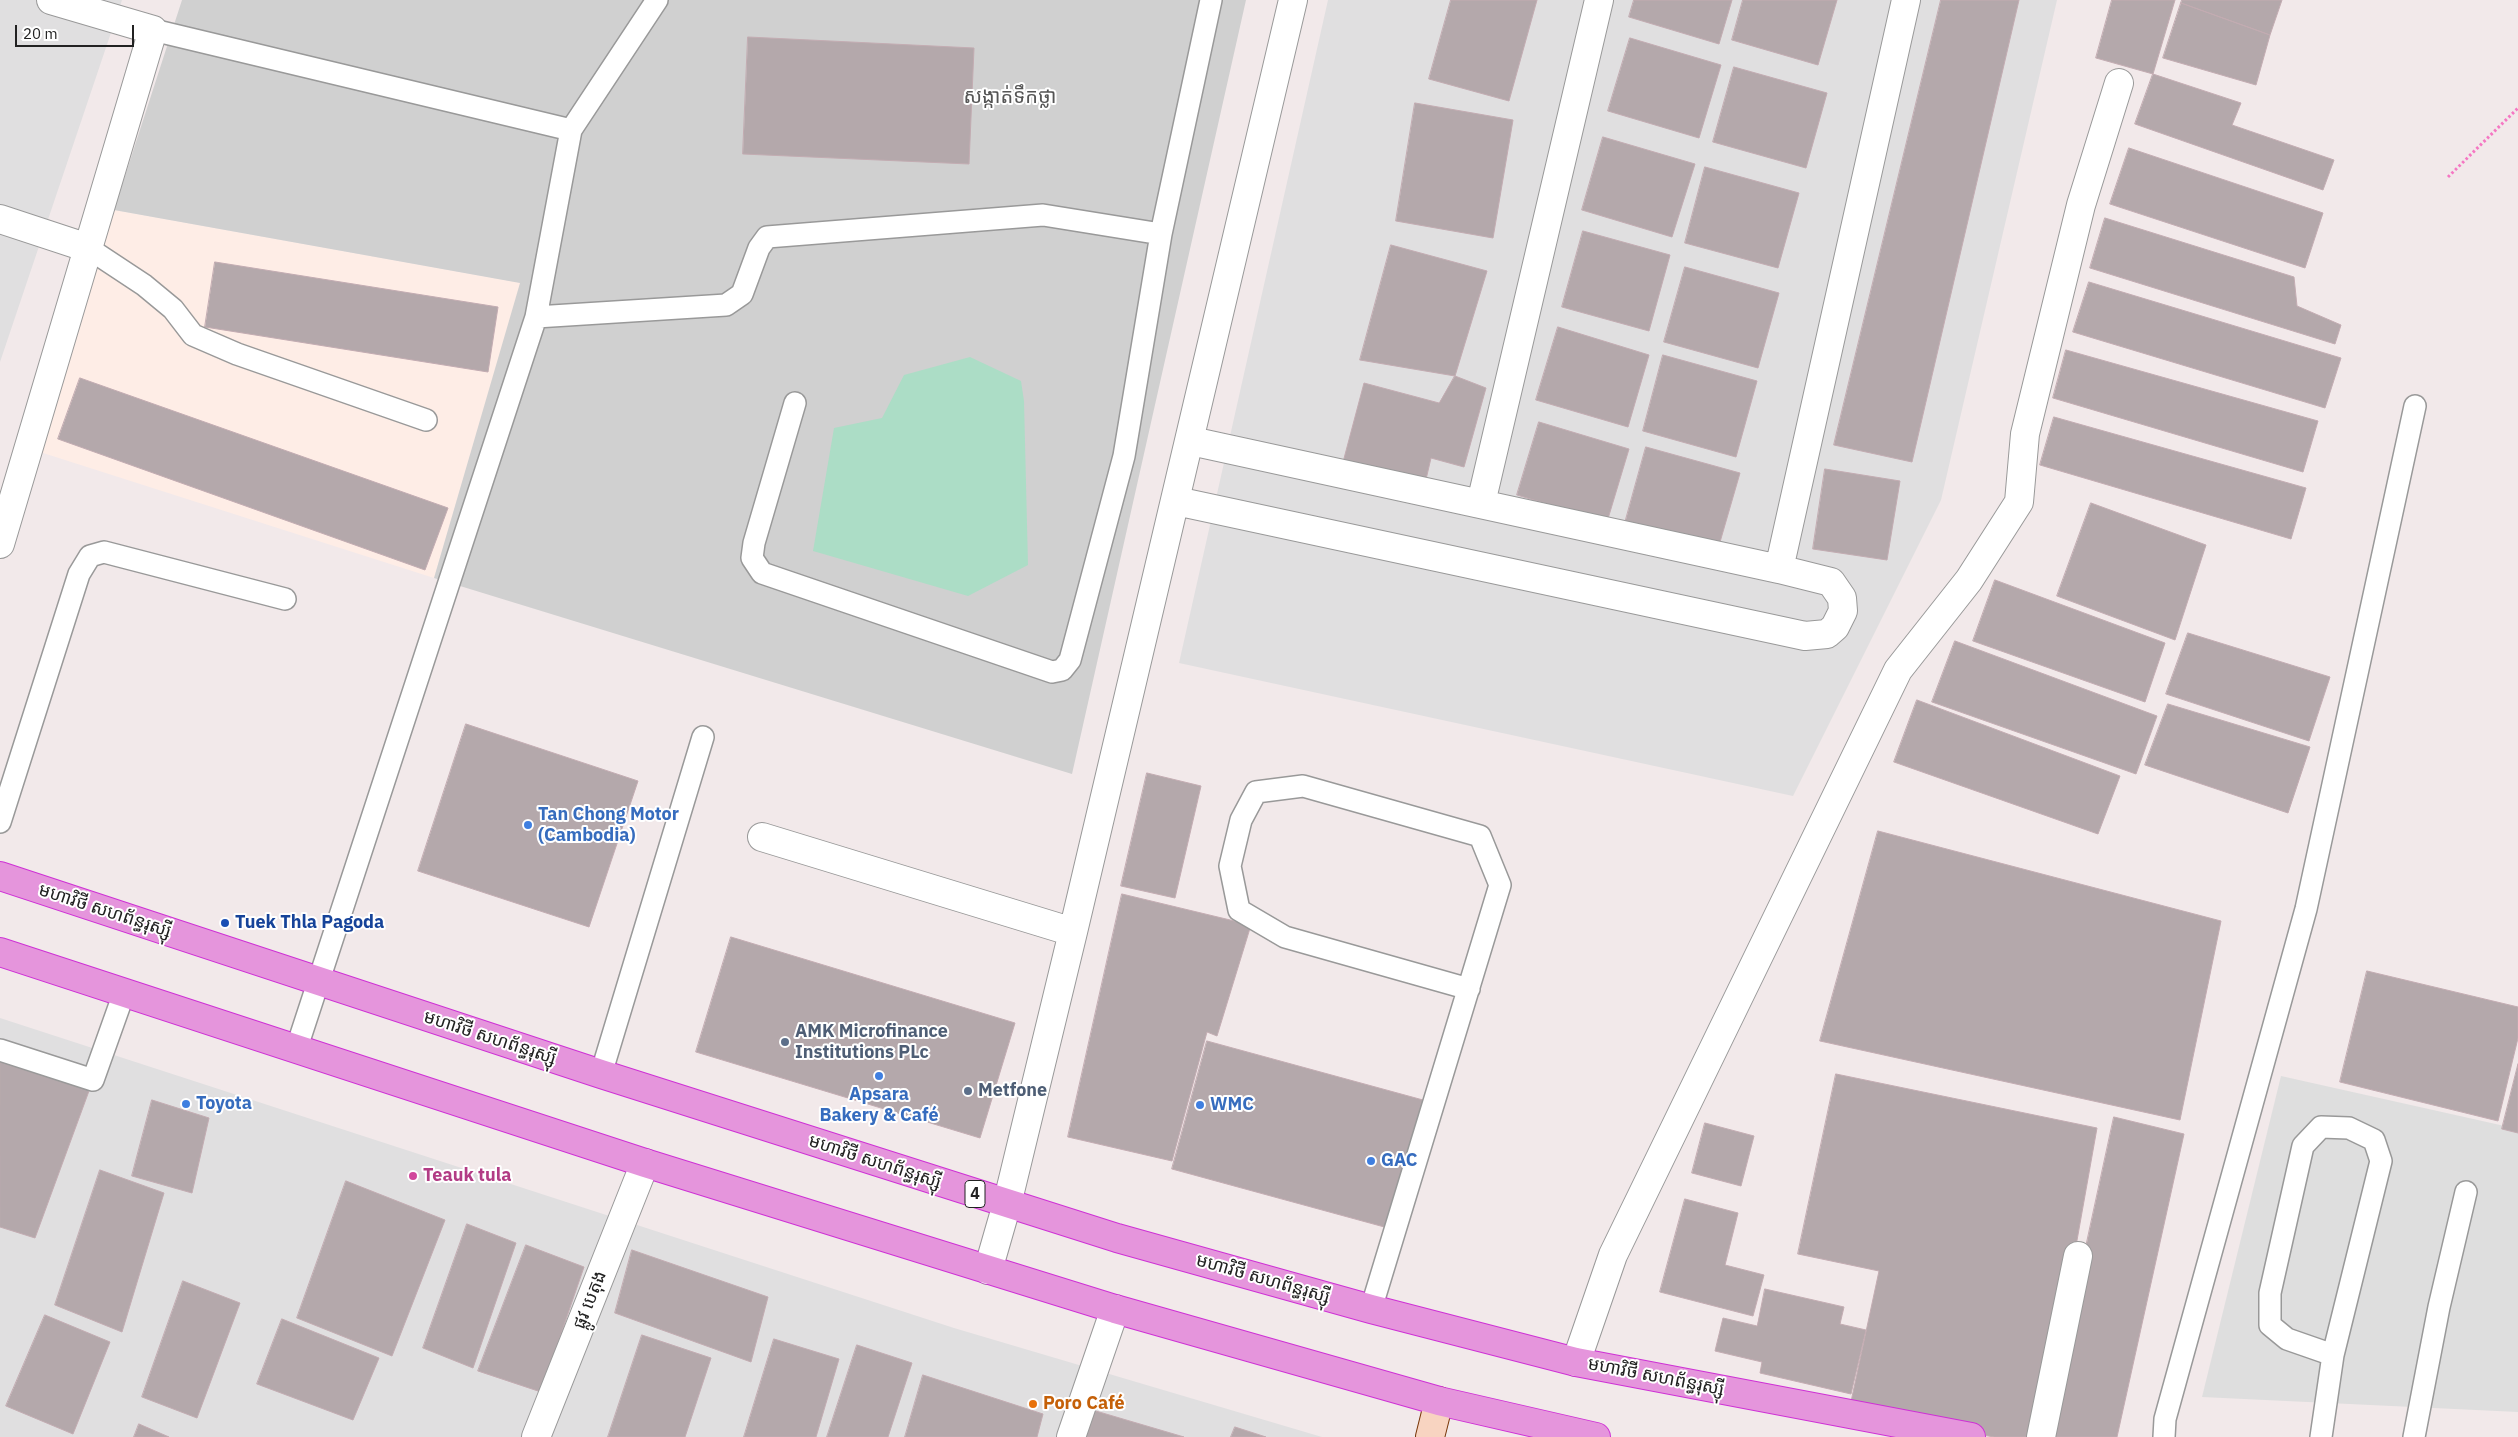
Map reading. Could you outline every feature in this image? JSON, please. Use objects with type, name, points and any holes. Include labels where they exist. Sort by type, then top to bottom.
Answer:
[{"type":"highway","name":"មហាវិថី សហព័ន្ធរុស្ស៊ី","points":[[0,876],[601,1074],[1116,1238],[1371,1310],[1576,1362],[1971,1437]]},
{"type":"highway","points":[[0,952],[645,1163],[1115,1309],[1439,1401],[1596,1437]]},
{"type":"street","points":[[0,544],[153,30],[51,0]]},
{"type":"street","points":[[988,1270],[1007,1204],[1191,441],[1293,0]]},
{"type":"street","points":[[1481,504],[1599,0]]},
{"type":"street","points":[[1779,568],[1906,0]]},
{"type":"street","points":[[1576,1362],[1613,1255],[1898,670],[1968,580],[2019,502],[2025,434],[2081,205],[2119,83]]},
{"type":"street","points":[[0,218],[88,248]]},
{"type":"street","points":[[1176,502],[1805,636],[1827,634],[1835,627],[1843,611],[1842,598],[1831,582],[1779,568],[1191,441]]},
{"type":"street","points":[[762,837],[1073,932]]},
{"type":"street","name":"ផ្លូវ បេតុង","points":[[536,1437],[645,1163]]},
{"type":"street","points":[[2041,1437],[2078,1256]]},
{"type":"street","points":[[1071,1437],[1115,1309]]},
{"type":"street","points":[[1430,1437],[1439,1401]]},
{"type":"lane","points":[[296,1050],[536,317],[571,130],[657,0]]},
{"type":"lane","points":[[795,403],[754,543],[752,558],[762,573],[1052,672],[1062,670],[1070,660],[1124,456],[1160,234],[1211,0]]},
{"type":"lane","points":[[153,30],[571,130]]},
{"type":"lane","points":[[536,317],[726,305],[742,294],[759,248],[767,237],[1042,215],[1160,234]]},
{"type":"lane","points":[[88,248],[152,291],[173,309],[193,335],[237,354],[426,420]]},
{"type":"lane","points":[[2164,1437],[2165,1419],[2306,909],[2415,406]]},
{"type":"lane","points":[[0,822],[79,574],[90,556],[104,552],[284,599]]},
{"type":"lane","points":[[601,1074],[703,738]]},
{"type":"lane","points":[[1371,1310],[1469,989],[1500,885],[1480,836],[1303,786],[1256,792],[1240,820],[1230,866],[1239,910],[1285,937],[1469,989]]},
{"type":"lane","points":[[0,1050],[93,1080],[124,992]]},
{"type":"lane","points":[[2321,1437],[2333,1355],[2380,1161],[2374,1140],[2349,1128],[2321,1127],[2303,1146],[2270,1293],[2270,1325],[2287,1339],[2333,1355]]},
{"type":"lane","points":[[2414,1437],[2439,1307],[2466,1192]]},
{"type":"path","points":[[2448,177],[2518,108]]},
{"type":"shaded area","points":[[0,0],[122,0],[0,362]]},
{"type":"shaded area","points":[[182,0],[1246,0],[1072,774],[434,578],[520,283],[114,210]]},
{"type":"shaded area","points":[[1328,0],[2057,0],[1941,500],[1793,796],[1179,663]]},
{"type":"shaded area","points":[[114,210],[521,283],[434,578],[40,452]]},
{"type":"shaded area","points":[[970,357],[1021,381],[1024,401],[1028,565],[968,596],[813,551],[834,428],[882,418],[904,375]]},
{"type":"shaded area","points":[[0,1018],[954,1328],[1322,1437],[0,1437]]},
{"type":"shaded area","points":[[2281,1076],[2518,1129],[2518,1412],[2202,1397]]},
{"type":"building","points":[[1451,0],[1537,0],[1509,101],[1429,79]]},
{"type":"building","points":[[1634,0],[1732,0],[1719,44],[1629,17]]},
{"type":"building","points":[[1743,0],[1837,0],[1818,65],[1732,40]]},
{"type":"building","points":[[1941,0],[2019,0],[1912,462],[1834,445]]},
{"type":"building","points":[[2112,0],[2175,0],[2153,74],[2096,58]]},
{"type":"building","points":[[2182,0],[2282,0],[2270,35],[2181,3]]},
{"type":"building","points":[[2181,3],[2270,35],[2256,85],[2163,58]]},
{"type":"building","points":[[748,37],[974,48],[969,164],[743,154]]},
{"type":"building","points":[[1630,38],[1721,65],[1699,138],[1608,111]]},
{"type":"building","points":[[1734,67],[1827,93],[1806,168],[1713,142]]},
{"type":"building","points":[[2153,74],[2241,103],[2232,125],[2334,160],[2323,190],[2135,124]]},
{"type":"building","points":[[1415,103],[1513,120],[1493,238],[1396,221]]},
{"type":"building","points":[[1603,137],[1695,164],[1672,237],[1582,210]]},
{"type":"building","points":[[2129,148],[2323,213],[2305,268],[2110,204]]},
{"type":"building","points":[[1705,167],[1799,193],[1778,268],[1685,243]]},
{"type":"building","points":[[2105,218],[2294,277],[2297,306],[2341,325],[2335,344],[2090,268]]},
{"type":"building","points":[[1583,231],[1670,255],[1649,331],[1562,307]]},
{"type":"building","points":[[1391,245],[1487,271],[1455,376],[1360,360]]},
{"type":"building","points":[[215,262],[498,307],[488,372],[205,327]]},
{"type":"building","points":[[1685,267],[1779,293],[1758,368],[1664,342]]},
{"type":"building","points":[[2089,282],[2341,358],[2325,408],[2073,332]]},
{"type":"building","points":[[1558,327],[1649,355],[1628,427],[1536,400]]},
{"type":"building","points":[[2066,350],[2318,421],[2303,472],[2053,398]]},
{"type":"building","points":[[1663,355],[1757,381],[1736,457],[1643,431]]},
{"type":"building","points":[[1455,376],[1486,388],[1464,467],[1431,458],[1424,488],[1342,466],[1364,383],[1439,403]]},
{"type":"building","points":[[80,378],[448,508],[425,570],[58,439]]},
{"type":"building","points":[[2054,417],[2306,488],[2291,539],[2040,465]]},
{"type":"building","points":[[1539,422],[1629,449],[1607,522],[1517,495]]},
{"type":"building","points":[[1646,447],[1740,473],[1718,549],[1625,523]]},
{"type":"building","points":[[1825,469],[1900,481],[1887,560],[1813,549]]},
{"type":"building","points":[[2091,503],[2206,545],[2175,640],[2057,596]]},
{"type":"building","points":[[1995,580],[2165,643],[2145,702],[1973,641]]},
{"type":"building","points":[[2188,633],[2330,677],[2309,741],[2166,694]]},
{"type":"building","points":[[1955,641],[2157,716],[2136,774],[1932,702]]},
{"type":"building","points":[[1917,700],[2120,776],[2098,834],[1894,762]]},
{"type":"building","points":[[2168,704],[2310,747],[2288,813],[2145,765]]},
{"type":"building","points":[[466,724],[638,781],[589,927],[418,871]]},
{"type":"building","points":[[1147,773],[1201,786],[1175,898],[1121,886]]},
{"type":"building","points":[[1878,831],[2221,921],[2180,1120],[1820,1041]]},
{"type":"building","points":[[1122,894],[1251,925],[1217,1036],[1207,1032],[1172,1161],[1068,1137]]},
{"type":"building","points":[[731,937],[1015,1023],[980,1138],[696,1052]]},
{"type":"building","points":[[2367,971],[2518,1007],[2518,1038],[2498,1121],[2340,1082]]},
{"type":"building","points":[[1207,1041],[1423,1100],[1388,1228],[1172,1169]]},
{"type":"building","points":[[0,1054],[93,1080],[35,1238],[0,1227]]},
{"type":"building","points":[[2518,1064],[2518,1133],[2502,1129]]},
{"type":"building","points":[[1836,1074],[2097,1128],[2042,1437],[1994,1437],[1849,1411],[1879,1271],[1798,1254]]},
{"type":"building","points":[[152,1100],[209,1118],[192,1193],[132,1176]]},
{"type":"building","points":[[2114,1117],[2184,1134],[2117,1437],[2045,1437]]},
{"type":"building","points":[[1705,1123],[1754,1136],[1741,1186],[1692,1173]]},
{"type":"building","points":[[100,1170],[164,1193],[122,1332],[55,1305]]},
{"type":"building","points":[[346,1181],[445,1220],[392,1356],[297,1318]]},
{"type":"building","points":[[1685,1199],[1738,1213],[1725,1265],[1764,1275],[1753,1316],[1660,1292]]},
{"type":"building","points":[[467,1224],[516,1243],[473,1368],[423,1348]]},
{"type":"building","points":[[526,1245],[584,1267],[541,1392],[478,1371]]},
{"type":"building","points":[[632,1250],[768,1297],[751,1362],[615,1313]]},
{"type":"building","points":[[183,1281],[240,1303],[197,1418],[142,1397]]},
{"type":"building","points":[[1765,1289],[1844,1307],[1840,1324],[1866,1330],[1851,1394],[1760,1373],[1762,1362],[1715,1351],[1723,1318],[1757,1326]]},
{"type":"building","points":[[45,1315],[110,1342],[73,1434],[6,1406]]},
{"type":"building","points":[[282,1319],[379,1358],[353,1420],[257,1384]]},
{"type":"building","points":[[642,1335],[711,1358],[685,1437],[608,1437]]},
{"type":"building","points":[[774,1339],[839,1359],[816,1437],[744,1437]]},
{"type":"building","points":[[857,1345],[912,1363],[888,1437],[827,1437]]},
{"type":"building","points":[[923,1375],[1043,1414],[1037,1437],[905,1437]]},
{"type":"building","points":[[1089,1409],[1184,1437],[1080,1437]]},
{"type":"building","points":[[139,1424],[169,1437],[134,1437]]},
{"type":"building","points":[[1235,1427],[1266,1437],[1231,1437]]},
{"type":"place","name":"Tan Chong Motor (Cambodia)","points":[[528,825]]},
{"type":"place","name":"Tuek Thla Pagoda","points":[[225,923]]},
{"type":"place","name":"AMK Microfinance Institutions PLc","points":[[785,1042]]},
{"type":"place","name":"Apsara Bakery & Café","points":[[879,1076]]},
{"type":"place","name":"Metfone","points":[[968,1091]]},
{"type":"place","name":"Toyota","points":[[186,1104]]},
{"type":"place","name":"WMC","points":[[1200,1105]]},
{"type":"place","name":"GAC","points":[[1371,1161]]},
{"type":"place","name":"Teauk tula","points":[[413,1176]]},
{"type":"place","name":"Poro Café","points":[[1033,1404]]},
{"type":"district","name":"សង្កាត់ទឹកថ្លា","points":[[1010,97]]}]
